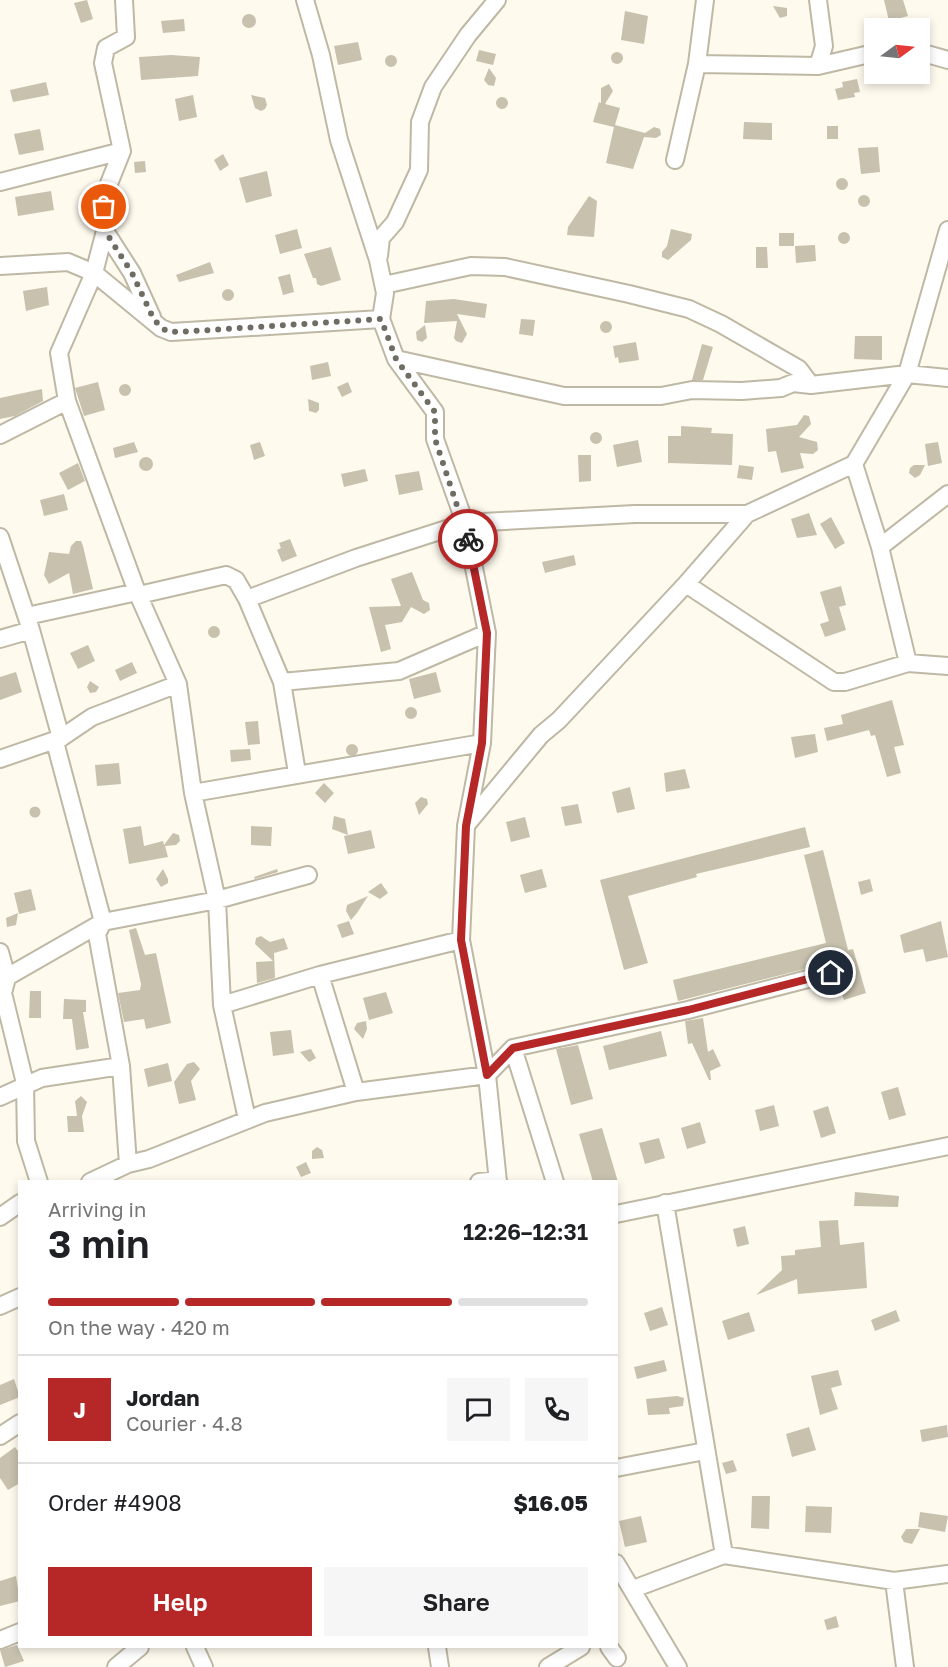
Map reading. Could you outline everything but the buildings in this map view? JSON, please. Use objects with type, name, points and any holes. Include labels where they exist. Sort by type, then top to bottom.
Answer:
[{"type":"street","points":[[124,0],[126,37],[106,48],[103,63],[122,151],[104,196],[105,231],[94,273],[59,354],[67,400],[138,593],[178,684],[193,793],[217,900],[222,1005],[247,1119]]},
{"type":"street","points":[[305,0],[321,55],[339,140],[384,285],[381,319],[396,359],[435,412],[435,439],[465,523],[487,633],[482,743],[466,826],[461,940],[487,1075],[498,1180]]},
{"type":"street","points":[[378,260],[381,238],[395,222],[419,170],[420,123],[424,106],[433,87],[468,35],[497,0]]},
{"type":"street","points":[[675,160],[697,64],[705,0]]},
{"type":"street","points":[[818,0],[824,46],[818,66]]},
{"type":"street","points":[[697,64],[818,66],[864,55]]},
{"type":"street","points":[[930,55],[948,60]]},
{"type":"street","points":[[0,182],[122,151]]},
{"type":"street","points":[[466,826],[541,735],[686,584],[747,514],[854,464],[907,374],[948,230]]},
{"type":"street","points":[[105,231],[132,273],[154,320]]},
{"type":"street","points":[[0,266],[62,261],[94,273],[166,331],[381,319]]},
{"type":"street","points":[[384,285],[471,266],[505,267],[629,294],[689,309],[721,324],[799,369],[811,385]]},
{"type":"street","points":[[396,359],[564,396],[661,396],[692,390],[742,391],[781,388],[793,383],[811,385],[907,374],[948,378]]},
{"type":"street","points":[[0,435],[67,400]]},
{"type":"street","points":[[854,464],[880,547],[908,663]]},
{"type":"street","points":[[880,547],[948,494]]},
{"type":"street","points":[[247,599],[356,558],[465,523],[635,514],[747,514]]},
{"type":"street","points":[[0,537],[29,623],[61,738]]},
{"type":"street","points":[[0,639],[29,623],[138,593],[226,576],[236,580],[247,599],[282,682],[297,773]]},
{"type":"street","points":[[686,584],[834,682],[845,682],[908,663],[948,666]]},
{"type":"street","points":[[282,682],[399,671],[487,633]]},
{"type":"street","points":[[128,1164],[121,1066],[97,934],[104,922],[55,742],[92,717],[178,684]]},
{"type":"street","points":[[0,759],[61,738]]},
{"type":"street","points":[[193,793],[297,773],[482,743]]},
{"type":"street","points":[[3,980],[104,922],[217,900],[308,875]]},
{"type":"street","points":[[222,1005],[320,975],[461,940]]},
{"type":"street","points":[[0,952],[3,993],[25,1083],[26,1141],[38,1180]]},
{"type":"street","points":[[91,1180],[247,1119],[356,1092],[487,1075],[513,1048],[688,1010],[831,973]]},
{"type":"street","points":[[320,975],[356,1092]]},
{"type":"street","points":[[513,1048],[554,1180]]},
{"type":"street","points":[[0,1097],[25,1083],[42,1078],[121,1066]]},
{"type":"street","points":[[618,1214],[948,1146]]},
{"type":"street","points":[[665,1203],[724,1555]]},
{"type":"street","points":[[0,1217],[18,1204]]},
{"type":"street","points":[[0,1306],[18,1299]]},
{"type":"street","points":[[0,1436],[18,1424]]},
{"type":"street","points":[[618,1468],[705,1451]]},
{"type":"street","points":[[633,1589],[724,1555],[894,1581],[948,1574]]},
{"type":"street","points":[[618,1566],[678,1667]]},
{"type":"street","points":[[894,1581],[905,1667]]},
{"type":"street","points":[[0,1640],[18,1633]]},
{"type":"street","points":[[116,1667],[139,1648]]},
{"type":"street","points":[[195,1648],[204,1667]]},
{"type":"street","points":[[437,1648],[440,1667]]},
{"type":"street","points":[[548,1667],[579,1648]]},
{"type":"way so far","points":[[104,207],[105,231],[132,273],[154,320],[166,331],[381,319],[396,359],[435,412],[435,439],[465,523],[468,539]]},
{"type":"route","points":[[468,539],[487,633],[482,743],[466,826],[461,940],[487,1075],[501,1057],[513,1048],[688,1010],[831,973]]}]
